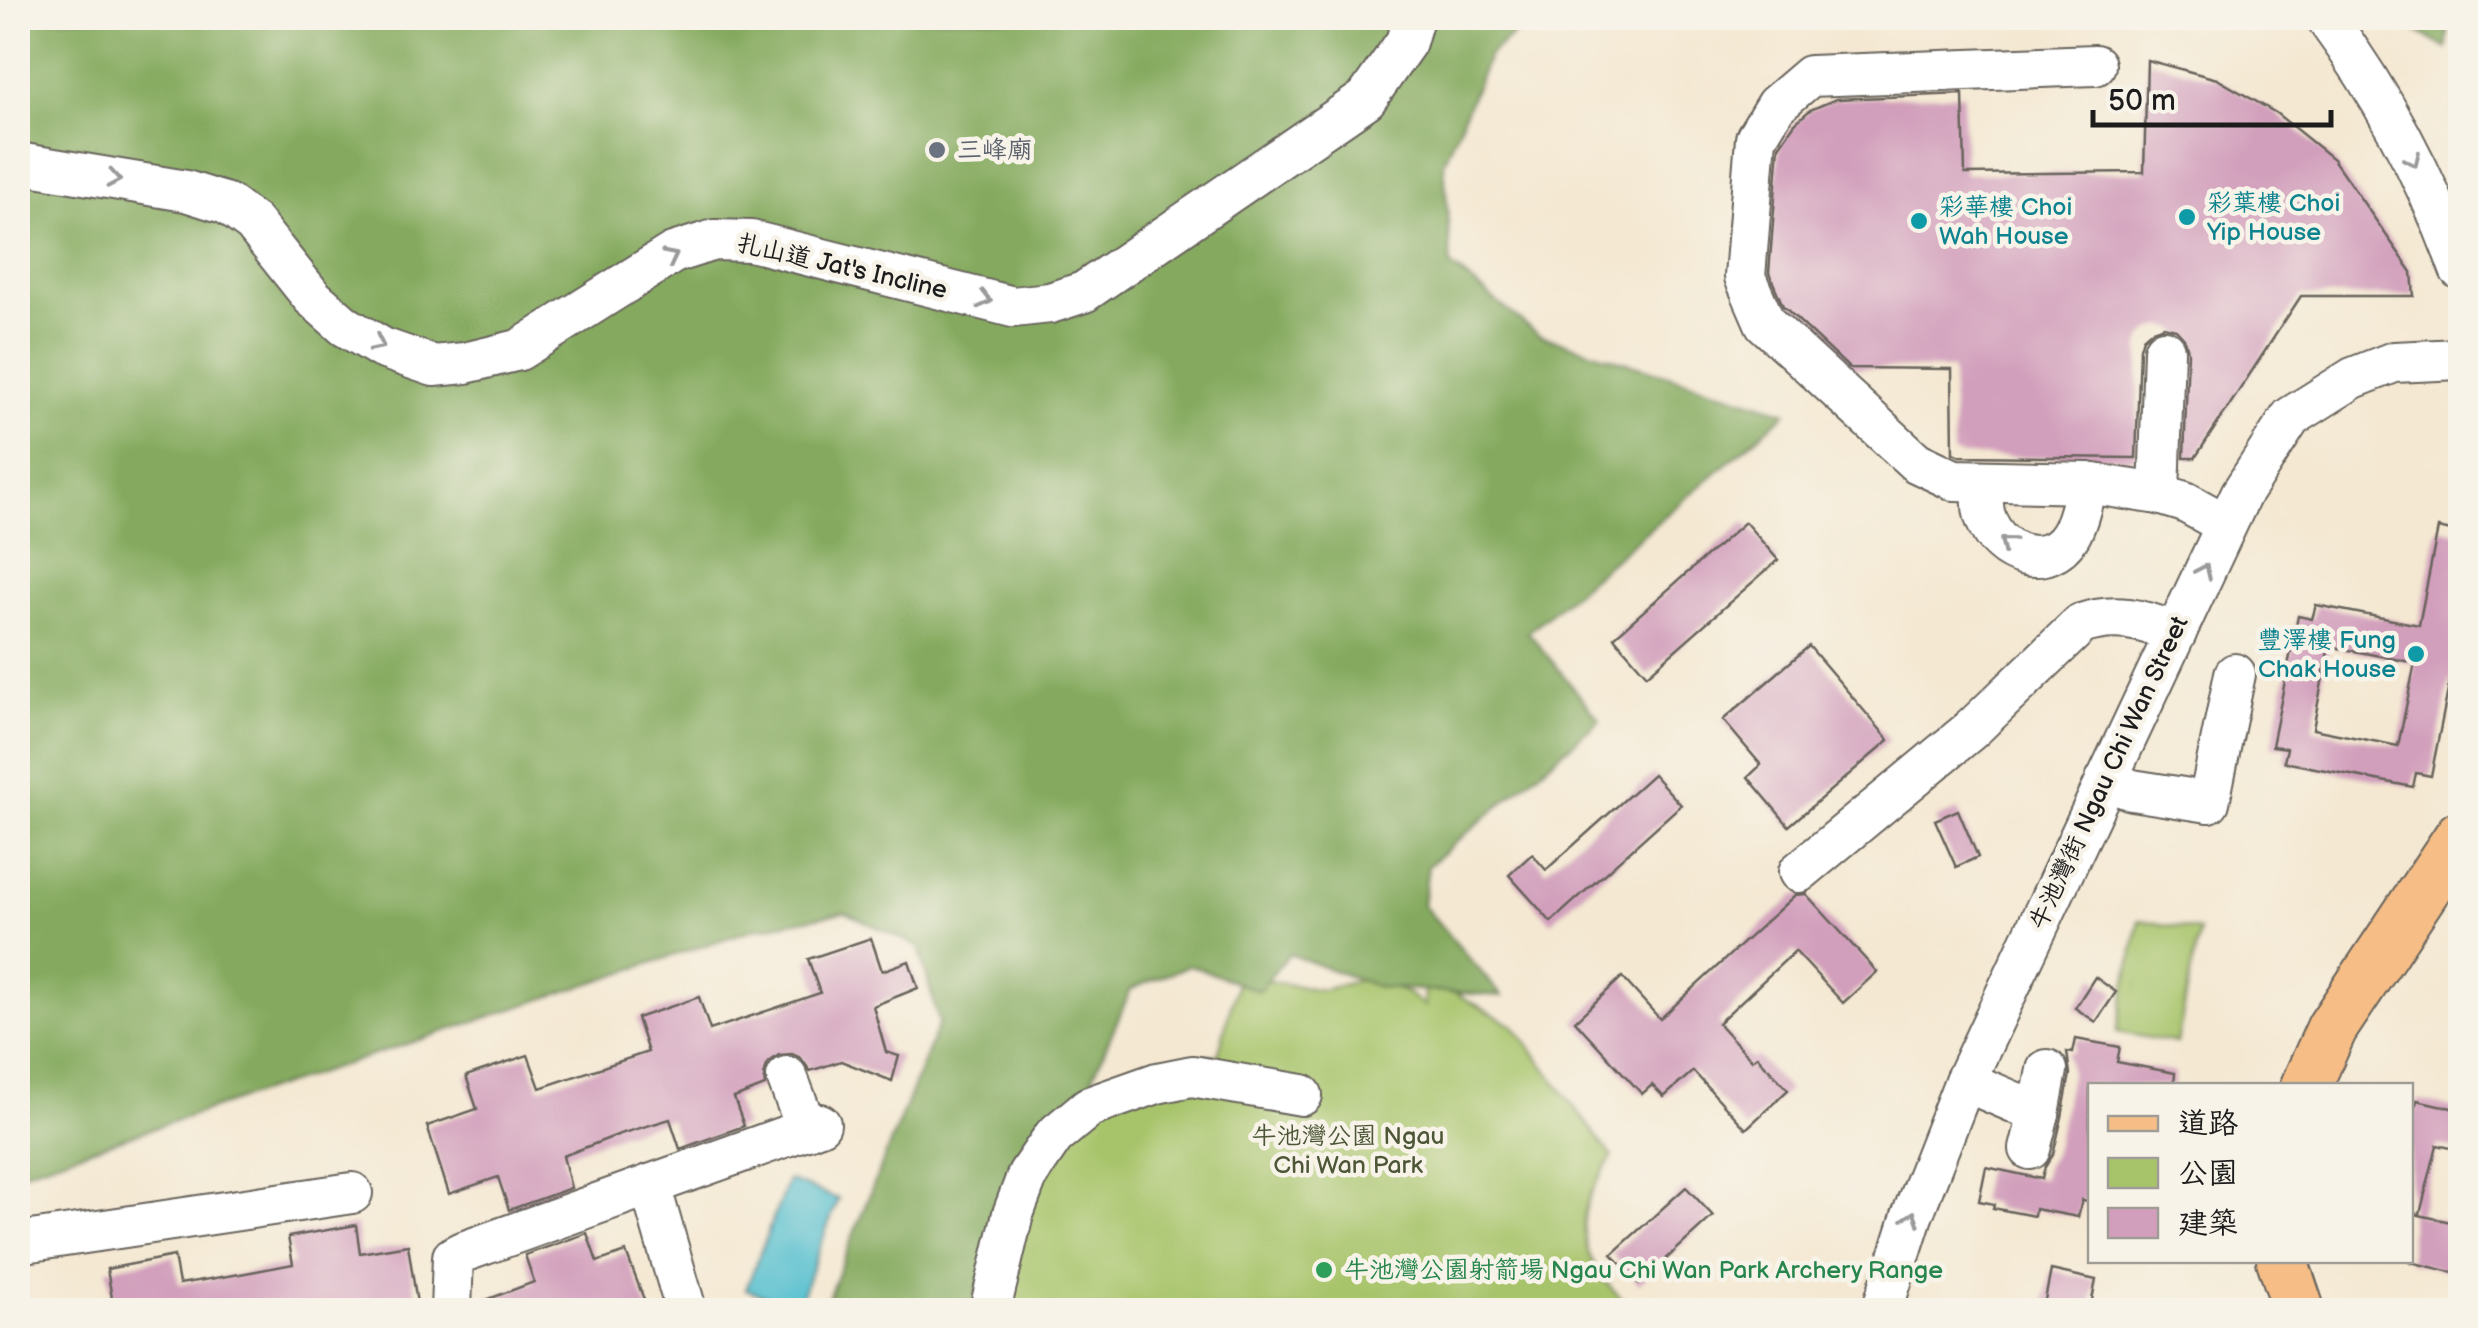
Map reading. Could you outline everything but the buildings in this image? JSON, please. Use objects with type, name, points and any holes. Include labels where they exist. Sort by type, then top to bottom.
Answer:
[{"type":"main road","points":[[2307,1083],[2332,1028],[2460,836]]},
{"type":"main road","points":[[2283,1263],[2299,1310]]},
{"type":"street","name":"扎山道 Jat's Incline","points":[[18,163],[186,191],[228,204],[253,224],[312,297],[344,326],[382,348],[434,366],[466,364],[520,350],[674,254],[714,240],[751,241],[1013,307],[1050,303],[1084,292],[1366,99],[1406,42],[1414,18]]},
{"type":"street","points":[[2326,18],[2394,119],[2460,269]]},
{"type":"street","points":[[2095,64],[1810,76],[1776,106],[1756,138],[1745,276],[1765,323],[1916,462],[1954,480],[2086,483],[2159,494],[2185,502],[2225,524]]},
{"type":"street","points":[[2159,494],[2164,350]]},
{"type":"street","name":"牛池灣街 Ngau Chi Wan Street","points":[[1882,1310],[1912,1216],[1964,1082],[2225,524],[2292,418],[2353,378],[2394,362],[2460,359]]},
{"type":"street","points":[[1984,481],[1982,506],[1995,535],[2008,548],[2036,558],[2051,555],[2071,534],[2086,483]]},
{"type":"street","points":[[1799,872],[1972,728],[2081,624],[2101,616],[2126,617],[2176,633]]},
{"type":"street","points":[[2106,780],[2132,790],[2209,802],[2235,674]]},
{"type":"street","points":[[1964,1082],[2035,1130],[2047,1070]]},
{"type":"street","points":[[990,1310],[1013,1214],[1028,1174],[1054,1136],[1089,1106],[1157,1083],[1192,1076],[1302,1095]]},
{"type":"street","points":[[450,1310],[451,1266],[460,1253],[814,1127],[787,1078]]},
{"type":"street","points":[[650,1185],[684,1304]]},
{"type":"street","points":[[18,1243],[352,1193]]},
{"type":"green space","points":[[18,18],[1533,18],[1489,55],[1444,163],[1451,266],[1539,335],[1787,412],[1528,632],[1600,720],[1428,866],[1423,905],[1502,996],[1378,987],[1289,954],[1259,991],[1190,965],[1131,989],[1092,1079],[1025,1148],[970,1310],[823,1310],[939,1023],[919,947],[845,912],[754,929],[18,1173]]},
{"type":"green space","points":[[2395,18],[2449,18],[2447,49]]},
{"type":"green space","points":[[2139,920],[2199,931],[2177,1043],[2117,1032]]},
{"type":"green space","name":"牛池灣公園 Ngau Chi Wan Park","points":[[1240,971],[1263,980],[1322,990],[1367,978],[1407,993],[1425,1006],[1423,975],[1514,1026],[1612,1157],[1588,1201],[1584,1238],[1602,1277],[1632,1310],[954,1310],[1040,1121],[1089,1082],[1142,1062],[1218,1055]]},
{"type":"water","points":[[788,1180],[838,1199],[797,1308],[746,1289]]},
{"type":"place","name":"三峰廟","points":[[937,150]]},
{"type":"place","name":"彩葉樓 Choi Yip House","points":[[2187,217]]},
{"type":"place","name":"彩華樓 Choi Wah House","points":[[1919,221]]},
{"type":"place","name":"豐澤樓 Fung Chak House","points":[[2416,654]]},
{"type":"place","name":"牛池灣公園射箭場 Ngau Chi Wan Park Archery Range","points":[[1324,1270]]}]
